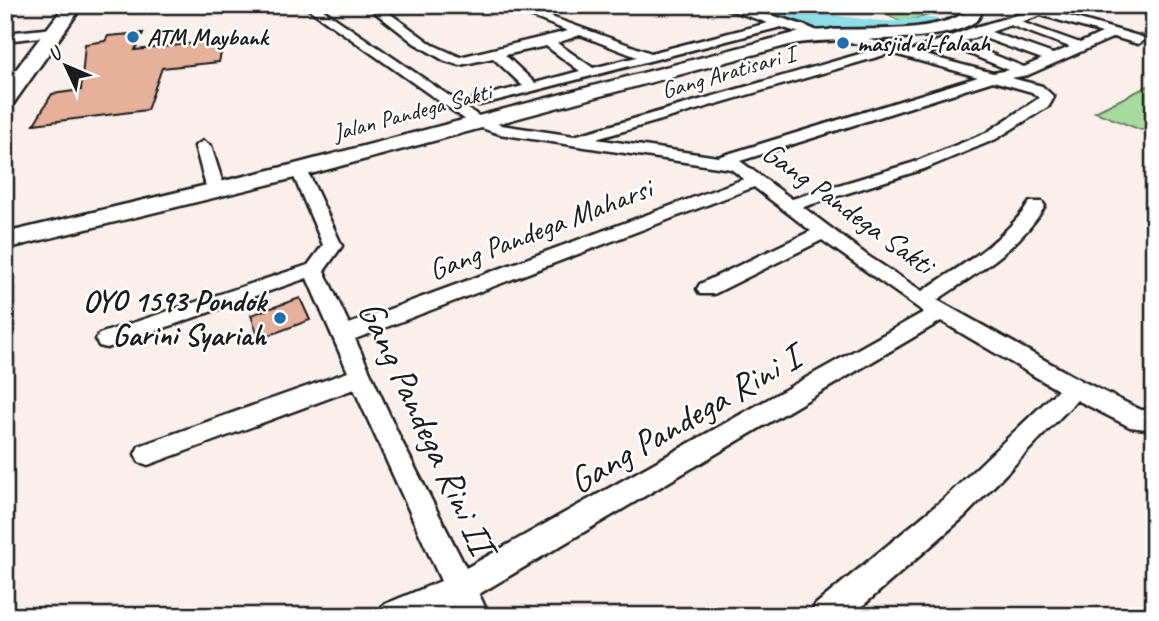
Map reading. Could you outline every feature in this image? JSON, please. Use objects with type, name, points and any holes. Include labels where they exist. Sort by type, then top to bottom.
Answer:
[{"type":"main road","points":[[5,99],[74,5]]},
{"type":"main road","name":"Jalan Pandega Sakti","points":[[5,242],[299,170],[478,111],[825,34],[939,29],[972,19],[976,13],[976,5]]},
{"type":"street","name":"Gang Pandega Sakti","points":[[308,5],[478,111],[499,129],[736,165],[826,233],[931,306],[1074,388],[1139,420],[1154,420]]},
{"type":"street","points":[[379,5],[377,8],[381,12],[446,57],[460,61],[581,31]]},
{"type":"street","points":[[507,5],[653,58]]},
{"type":"street","points":[[720,5],[992,77],[1044,93],[1047,97],[1044,103],[991,136],[918,166],[790,205]]},
{"type":"street","points":[[912,55],[976,31],[1034,12],[1046,11],[1138,40]]},
{"type":"street","points":[[1009,21],[1082,47]]},
{"type":"street","points":[[478,111],[532,87],[785,23]]},
{"type":"street","points":[[976,31],[1055,59]]},
{"type":"street","points":[[5,37],[54,32]]},
{"type":"street","points":[[720,162],[992,77],[1023,72],[1115,32]]},
{"type":"street","points":[[548,41],[592,73]]},
{"type":"street","points":[[949,41],[1023,72]]},
{"type":"street","name":"Gang Aratisari I","points":[[578,140],[892,49]]},
{"type":"street","points":[[495,53],[532,87]]},
{"type":"street","points":[[203,146],[216,190]]},
{"type":"street","points":[[107,340],[298,273],[314,270],[333,246],[299,170]]},
{"type":"street","name":"Gang Pandega Maharsi","points":[[343,335],[758,180]]},
{"type":"street","name":"Gang Pandega Rini I","points":[[394,616],[462,587],[918,327],[931,306],[1003,244],[1029,219],[1036,206]]},
{"type":"street","points":[[707,289],[808,239],[826,233]]},
{"type":"street","name":"Gang Pandega Rini II","points":[[314,270],[390,443],[474,616]]},
{"type":"street","points":[[148,454],[361,377]]},
{"type":"street","points":[[826,616],[895,561],[1015,452],[1074,388]]},
{"type":"green space","points":[[864,5],[943,5],[952,9],[903,22]]},
{"type":"green space","points":[[1154,83],[1154,123],[1141,130],[1095,112]]},
{"type":"building","points":[[143,33],[135,50],[224,40],[219,62],[162,68],[147,110],[34,124],[52,94],[81,90],[85,44],[105,41],[108,36]]},
{"type":"building","name":"OYO 1593 Pondok Garini Syariah","points":[[300,298],[310,320],[259,339],[251,315]]},
{"type":"waterway","points":[[747,5],[816,21],[887,29],[929,24]]},
{"type":"place","name":"ATM Maybank","points":[[133,37]]},
{"type":"place","name":"masjid al-falaah","points":[[843,43]]},
{"type":"place","name":"OYO 1593 Pondok Garini Syariah","points":[[280,318]]}]
